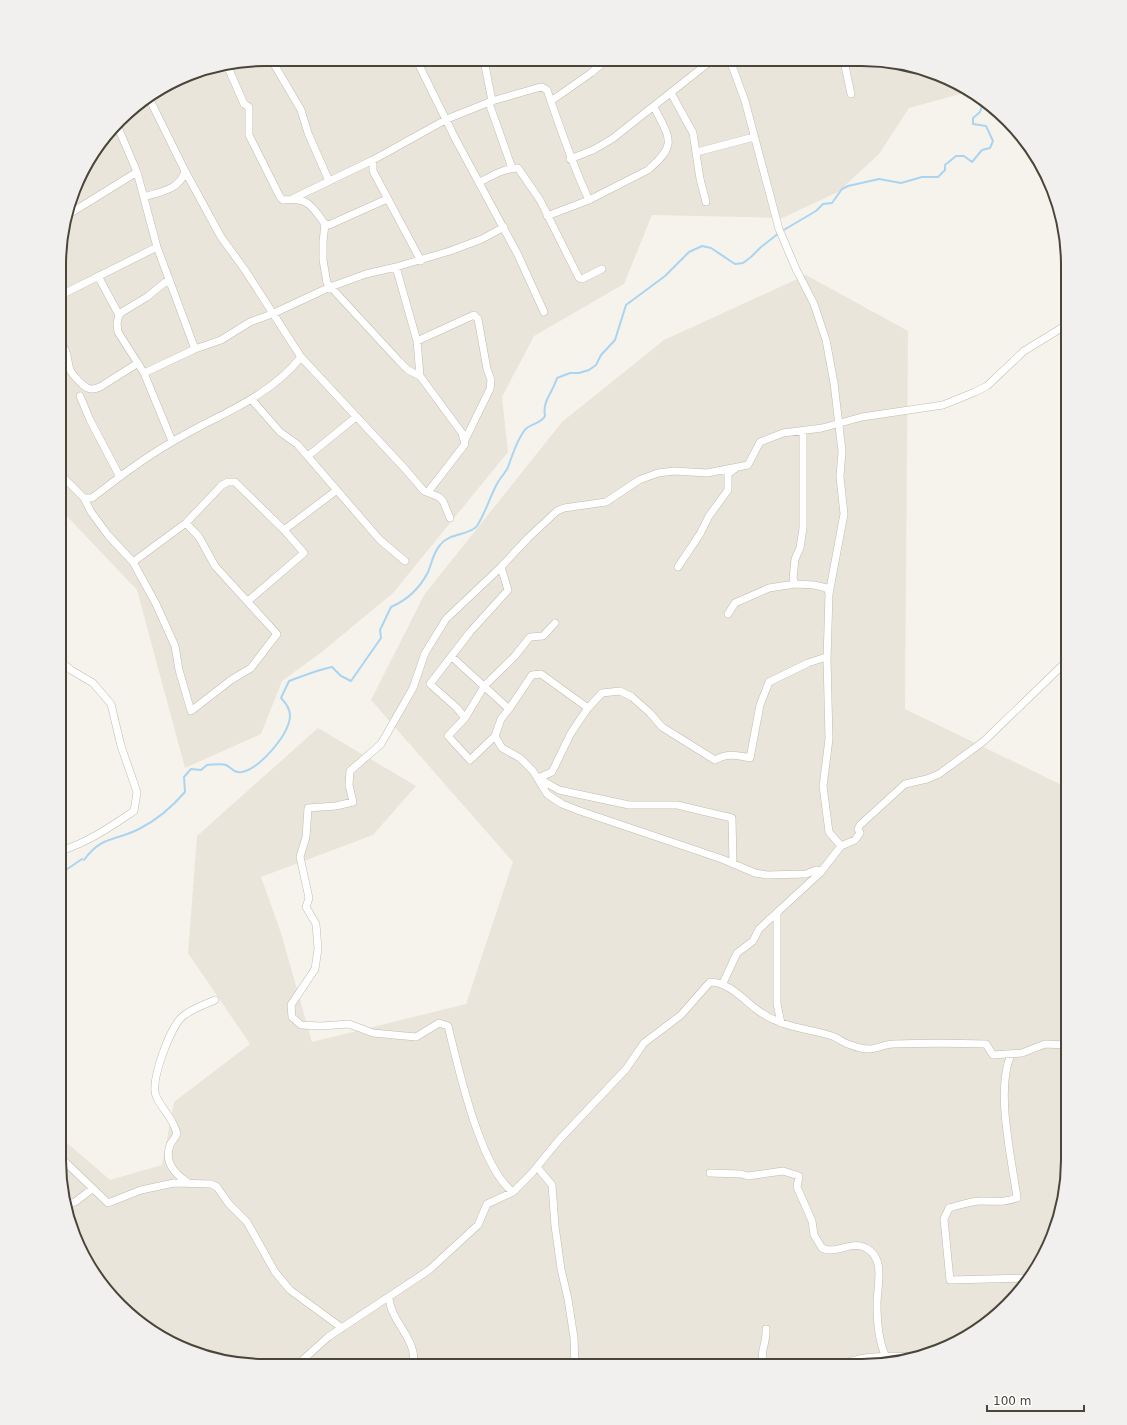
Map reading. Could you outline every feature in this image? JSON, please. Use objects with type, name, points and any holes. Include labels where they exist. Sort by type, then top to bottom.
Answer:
[{"type":"street","points":[[275,66],[301,110],[308,133],[329,181]]},
{"type":"street","points":[[420,66],[504,226],[544,312]]},
{"type":"street","points":[[485,66],[491,102],[512,168]]},
{"type":"street","points":[[551,102],[599,66]]},
{"type":"street","points":[[570,159],[594,150],[654,107],[705,66]]},
{"type":"street","points":[[732,66],[745,101],[779,228],[796,270],[814,304],[826,340],[839,422],[842,451],[840,477],[844,514],[829,594],[827,659],[829,739],[823,786],[829,832],[841,846]]},
{"type":"street","points":[[845,66],[851,94]]},
{"type":"street","points":[[229,70],[244,104],[249,108],[249,135],[280,197],[283,200],[294,198],[373,160],[447,119],[491,102],[542,88],[547,90],[570,159],[589,200]]},
{"type":"street","points":[[671,93],[691,129],[697,152],[699,173],[706,202]]},
{"type":"street","points":[[151,102],[185,171],[221,237],[245,270],[301,357],[420,486],[443,501],[450,518]]},
{"type":"street","points":[[547,216],[589,200],[648,170],[667,151],[669,144],[668,136],[654,107]]},
{"type":"street","points":[[119,130],[137,172],[157,247],[168,280],[195,349]]},
{"type":"street","points":[[697,152],[754,138]]},
{"type":"street","points":[[373,160],[373,171],[421,260]]},
{"type":"street","points":[[480,182],[512,168],[518,168],[540,200],[578,278],[582,279],[602,269]]},
{"type":"street","points":[[144,197],[173,188],[183,178],[185,171]]},
{"type":"street","points":[[74,211],[137,172]]},
{"type":"street","points":[[294,198],[309,204],[325,224],[322,242],[327,283],[399,361],[408,370],[420,376],[462,433],[465,440]]},
{"type":"street","points":[[325,224],[332,224],[387,199]]},
{"type":"street","points":[[144,373],[195,349],[221,340],[250,322],[272,314],[330,287],[366,274],[421,260],[482,239],[504,226]]},
{"type":"street","points":[[66,292],[157,247]]},
{"type":"street","points":[[396,267],[417,341],[420,376]]},
{"type":"street","points":[[98,276],[119,315],[117,323],[118,332],[144,373],[172,441]]},
{"type":"street","points":[[119,315],[147,298],[168,280]]},
{"type":"street","points":[[417,341],[474,315],[478,318],[487,368],[491,380],[490,389],[465,440],[465,444],[428,492]]},
{"type":"street","points":[[512,1192],[505,1186],[492,1167],[473,1119],[448,1026],[439,1023],[416,1037],[373,1033],[349,1024],[321,1026],[301,1025],[292,1017],[291,1005],[315,969],[318,950],[316,924],[306,907],[309,898],[300,857],[306,837],[308,808],[336,806],[353,802],[349,785],[350,771],[381,744],[413,688],[425,653],[446,619],[557,511],[564,508],[606,502],[639,480],[658,473],[674,471],[707,473],[748,464],[760,442],[764,439],[783,433],[832,426],[839,422],[943,405],[987,386],[1024,351],[1061,328]]},
{"type":"street","points":[[66,352],[70,370],[75,378],[87,388],[93,390],[138,363]]},
{"type":"street","points":[[84,498],[92,498],[172,441],[252,400],[289,372],[301,357]]},
{"type":"street","points":[[80,396],[90,420],[120,477]]},
{"type":"street","points":[[252,400],[280,432],[292,439],[308,456],[380,540],[405,561]]},
{"type":"street","points":[[308,456],[356,417]]},
{"type":"street","points":[[794,584],[793,578],[795,559],[800,548],[803,528],[803,431]]},
{"type":"street","points":[[678,567],[700,534],[709,516],[728,490],[728,474],[739,466]]},
{"type":"street","points":[[66,480],[84,498],[108,536],[133,562],[156,604],[175,646],[179,670],[191,711],[231,680],[251,668],[277,634],[216,566],[199,537],[186,523]]},
{"type":"street","points":[[133,562],[186,523],[222,485],[228,482],[235,482],[284,530],[304,553],[248,601]]},
{"type":"street","points":[[284,530],[337,490]]},
{"type":"street","points":[[465,718],[457,708],[430,684],[470,632],[508,590],[501,567]]},
{"type":"street","points":[[728,614],[736,603],[769,588],[794,584],[814,585],[827,588],[829,594]]},
{"type":"street","points":[[555,623],[543,636],[530,637],[514,656],[485,685],[465,718],[448,736],[470,760],[495,736],[501,719],[532,676],[541,674],[588,708]]},
{"type":"street","points":[[452,656],[485,685],[509,709]]},
{"type":"street","points":[[538,778],[552,772],[572,733],[588,708],[602,693],[620,691],[632,697],[650,713],[662,727],[673,735],[715,760],[723,756],[731,755],[750,758],[760,704],[770,682],[808,662],[823,658],[827,659]]},
{"type":"street","points":[[66,666],[93,683],[111,704],[121,746],[137,792],[134,812],[75,847],[66,849]]},
{"type":"street","points":[[723,983],[737,953],[753,941],[759,929],[820,871],[841,846],[855,840],[860,833],[858,829],[860,824],[905,784],[927,779],[939,774],[984,741],[1061,667]]},
{"type":"street","points":[[495,736],[502,748],[520,758],[538,778],[547,794],[562,804],[733,864],[748,871],[767,875],[806,874],[816,870],[820,871]]},
{"type":"street","points":[[538,778],[559,790],[629,805],[677,805],[732,818],[733,864]]},
{"type":"street","points":[[777,913],[777,1004],[781,1023]]},
{"type":"street","points":[[303,1359],[318,1344],[429,1270],[453,1249],[478,1225],[487,1204],[512,1192],[622,1074],[644,1043],[681,1015],[710,982],[723,983],[757,1010],[781,1023],[793,1028],[835,1037],[851,1045],[869,1049],[890,1044],[939,1042],[956,1044],[967,1042],[986,1044],[993,1054],[1011,1055],[1022,1053],[1045,1044],[1061,1045]]},
{"type":"street","points":[[187,1182],[170,1167],[168,1154],[170,1145],[177,1134],[171,1118],[156,1096],[154,1081],[171,1036],[182,1017],[215,1000]]},
{"type":"street","points":[[1011,1055],[1007,1063],[1004,1080],[1008,1135],[1017,1198],[1003,1203],[980,1201],[956,1206],[950,1208],[944,1219],[950,1280],[1021,1280]]},
{"type":"street","points":[[66,1163],[108,1203],[141,1190],[187,1182],[211,1184],[217,1187],[229,1204],[247,1222],[275,1272],[290,1290],[342,1328]]},
{"type":"street","points":[[536,1167],[552,1185],[555,1226],[561,1270],[568,1299],[574,1338],[575,1359]]},
{"type":"street","points":[[710,1173],[741,1174],[748,1176],[783,1171],[799,1176],[797,1187],[812,1221],[814,1235],[822,1248],[830,1250],[844,1246],[860,1245],[868,1248],[877,1262],[879,1276],[877,1303],[878,1337],[885,1355]]},
{"type":"street","points":[[71,1203],[75,1202],[92,1189]]},
{"type":"street","points":[[389,1297],[391,1310],[413,1351],[414,1359]]},
{"type":"street","points":[[762,1359],[761,1352],[766,1340],[766,1329]]},
{"type":"street","points":[[860,1359],[885,1355],[892,1356]]},
{"type":"shaded area","points":[[252,66],[875,66],[914,73],[938,81],[963,93],[909,108],[879,154],[838,192],[782,218],[652,215],[624,284],[534,336],[502,397],[508,452],[393,593],[323,651],[282,681],[261,734],[185,768],[137,590],[66,515],[66,252],[73,213],[81,189],[93,165],[107,144],[124,124],[144,107],[165,93],[189,81],[213,73]]},
{"type":"shaded area","points":[[806,275],[908,331],[905,709],[1061,785],[1061,1173],[1054,1212],[1046,1236],[1034,1260],[1020,1281],[1003,1301],[983,1318],[962,1332],[938,1344],[914,1352],[875,1359],[252,1359],[213,1352],[189,1344],[165,1332],[134,1310],[115,1291],[93,1260],[81,1236],[70,1199],[66,1173],[66,1142],[110,1180],[162,1165],[174,1102],[250,1044],[188,953],[197,836],[318,728],[416,786],[373,835],[261,877],[281,933],[312,1042],[466,1004],[513,862],[371,700],[424,595],[562,422],[664,340]]},
{"type":"waterway","points":[[782,231],[816,211],[823,204],[832,203],[842,189],[848,186],[879,179],[901,183],[922,177],[938,177],[945,170],[945,165],[956,156],[964,156],[972,162],[982,150],[990,148],[993,141],[986,126],[973,124],[973,118],[980,112],[982,106]]},
{"type":"waterway","points":[[84,860],[97,846],[103,842],[131,833],[152,822],[164,813],[185,792],[184,777],[191,769],[201,770],[207,765],[222,764],[235,771],[242,772],[265,758],[279,741],[288,724],[290,716],[289,711],[281,698],[289,681],[315,671],[332,667],[341,676],[351,681],[381,638],[380,630],[391,607],[408,597],[421,583],[428,572],[434,555],[440,545],[449,538],[474,529],[477,526],[495,487],[507,469],[521,435],[526,428],[540,421],[545,416],[544,411],[546,401],[557,378],[570,373],[579,373],[589,370],[596,365],[601,355],[615,340],[626,305],[665,276],[689,252],[702,246],[711,248],[735,264],[743,263],[779,233]]},
{"type":"waterway","points":[[66,870],[82,859]]}]
